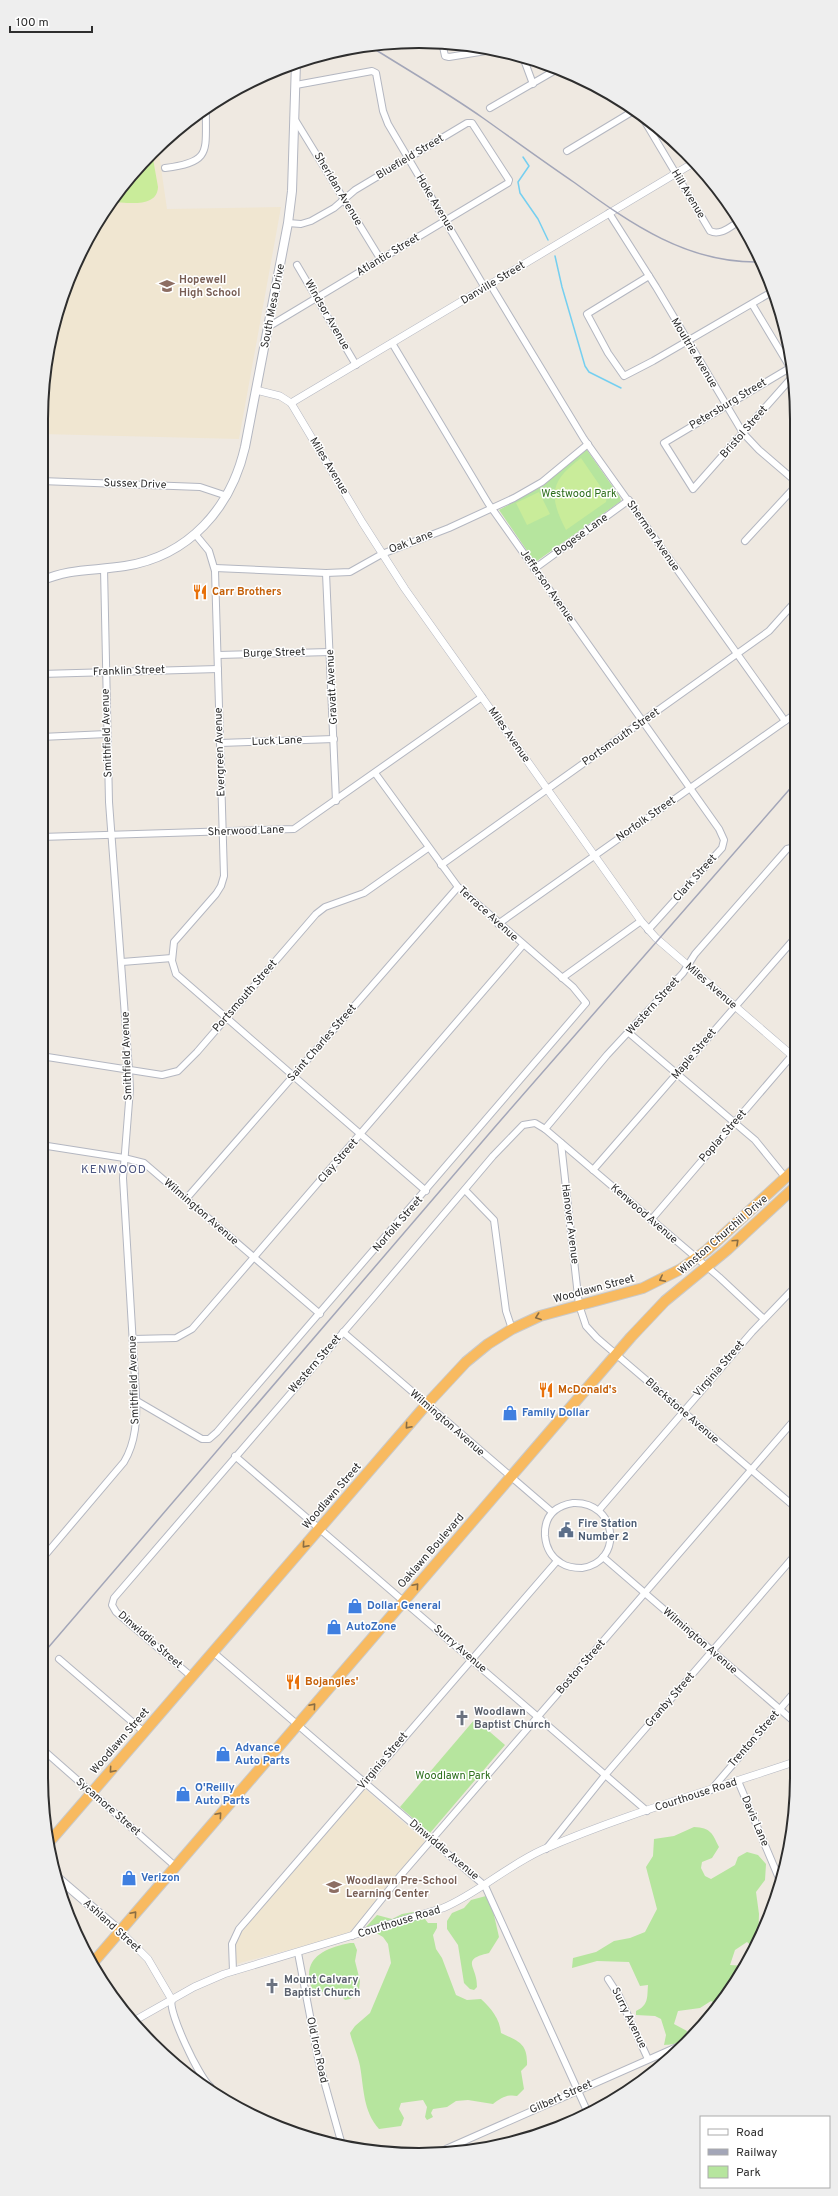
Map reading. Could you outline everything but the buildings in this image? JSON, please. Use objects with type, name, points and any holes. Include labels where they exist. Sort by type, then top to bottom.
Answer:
[{"type":"highway","points":[[696,1259],[790,1173]]},
{"type":"highway","name":"Winston Churchill Drive","points":[[665,1301],[707,1267],[790,1192]]},
{"type":"highway","name":"Woodlawn Street","points":[[53,1838],[426,1405],[466,1362],[512,1329],[540,1316],[612,1298],[643,1288],[667,1277],[696,1259]]},
{"type":"highway","name":"Oaklawn Boulevard","points":[[96,1959],[616,1354],[665,1301]]},
{"type":"main road","name":"South Mesa Drive","points":[[48,578],[68,571],[126,566],[149,560],[171,550],[195,534],[218,510],[234,483],[241,462],[256,390],[288,223],[292,191],[296,69]]},
{"type":"main road","name":"Ashland Street","points":[[64,1883],[120,1931]]},
{"type":"street","points":[[444,49],[445,56],[476,52]]},
{"type":"street","points":[[526,64],[533,84]]},
{"type":"street","name":"Hoke Avenue","points":[[296,85],[374,72],[385,117],[446,221],[488,286]]},
{"type":"street","points":[[490,108],[551,73]]},
{"type":"street","points":[[567,151],[629,114]]},
{"type":"street","points":[[165,168],[187,165],[201,156],[206,146],[206,116]]},
{"type":"street","name":"Sheridan Avenue","points":[[294,118],[381,260]]},
{"type":"street","name":"Bluefield Street","points":[[288,223],[301,224],[311,221],[355,190],[470,122],[492,152],[509,180],[508,183]]},
{"type":"street","name":"Hill Avenue","points":[[649,128],[710,231],[716,233],[721,232],[734,224]]},
{"type":"street","name":"Danville Street","points":[[291,403],[689,165]]},
{"type":"street","name":"Atlantic Street","points":[[268,327],[508,183]]},
{"type":"street","name":"Moultrie Avenue","points":[[609,213],[649,276],[743,433],[759,450],[790,477]]},
{"type":"street","name":"Windsor Avenue","points":[[297,265],[356,364]]},
{"type":"street","points":[[649,276],[586,314],[608,353],[624,376],[768,294]]},
{"type":"street","name":"Sherman Avenue","points":[[488,286],[588,444],[785,721]]},
{"type":"street","points":[[752,304],[784,356]]},
{"type":"street","name":"Jefferson Avenue","points":[[392,343],[492,509],[714,822]]},
{"type":"street","name":"Petersburg Street","points":[[693,489],[664,443],[787,369]]},
{"type":"street","name":"Bristol Street","points":[[693,489],[788,382]]},
{"type":"street","points":[[256,390],[280,396],[291,403]]},
{"type":"street","name":"Miles Avenue","points":[[291,403],[382,554],[641,922],[688,966],[790,1052]]},
{"type":"street","name":"Oak Lane","points":[[215,568],[326,573],[350,572],[382,554],[492,509],[542,482],[588,444]]},
{"type":"street","name":"Sussex Drive","points":[[48,481],[200,487],[227,496]]},
{"type":"street","points":[[745,541],[790,492]]},
{"type":"street","name":"Bogese Lane","points":[[534,569],[628,500]]},
{"type":"street","name":"Evergreen Avenue","points":[[172,958],[173,946],[177,938],[222,886],[224,876],[215,568],[210,551],[195,534]]},
{"type":"street","name":"Smithfield Avenue","points":[[48,1552],[127,1458],[136,1431],[137,1401],[123,1178],[130,1089],[112,836],[107,734],[104,568]]},
{"type":"street","name":"Gravatt Avenue","points":[[326,573],[336,801]]},
{"type":"street","name":"Portsmouth Street","points":[[441,865],[738,655],[769,631],[790,607]]},
{"type":"street","name":"Burge Street","points":[[218,655],[330,652]]},
{"type":"street","name":"Franklin Street","points":[[48,674],[218,669]]},
{"type":"street","name":"Sherwood Lane","points":[[48,837],[294,829],[336,801],[482,697]]},
{"type":"street","name":"Norfolk Street","points":[[498,924],[790,717]]},
{"type":"street","points":[[48,737],[107,734]]},
{"type":"street","name":"Luck Lane","points":[[220,743],[334,739]]},
{"type":"street","name":"Terrace Avenue","points":[[375,773],[428,848],[458,887],[498,924],[580,994],[586,1003]]},
{"type":"street","name":"Clark Street","points":[[648,930],[722,848],[724,840],[714,822]]},
{"type":"street","name":"Portsmouth Street","points":[[48,1057],[162,1075],[178,1071],[316,914],[325,907],[364,893],[428,848]]},
{"type":"street","name":"Western Street","points":[[545,1129],[688,966],[695,954],[744,897],[787,849],[790,850]]},
{"type":"street","name":"Saint Charles Street","points":[[186,1199],[458,887]]},
{"type":"street","points":[[562,978],[641,922]]},
{"type":"street","name":"Maple Street","points":[[593,1170],[677,1075],[734,1006],[790,944]]},
{"type":"street","name":"Clay Street","points":[[132,1339],[176,1338],[189,1333],[523,945]]},
{"type":"street","points":[[122,962],[172,958],[176,974],[426,1191]]},
{"type":"street","name":"Norfolk Street","points":[[137,1401],[205,1439],[217,1432],[426,1191],[586,1003]]},
{"type":"street","points":[[629,1033],[735,1123],[764,1150],[785,1178]]},
{"type":"street","name":"Poplar Street","points":[[651,1220],[790,1060]]},
{"type":"street","name":"Kenwood Avenue","points":[[519,1128],[531,1122],[538,1124],[545,1129],[707,1267],[764,1319]]},
{"type":"street","name":"Western Street","points":[[112,1601],[519,1128]]},
{"type":"street","name":"Hanover Avenue","points":[[561,1143],[580,1305]]},
{"type":"street","name":"Wilmington Avenue","points":[[48,1146],[124,1158],[144,1163],[320,1314]]},
{"type":"street","points":[[465,1190],[494,1220],[506,1311],[512,1329]]},
{"type":"street","name":"Virginia Street","points":[[599,1510],[764,1319],[790,1292]]},
{"type":"street","name":"Blackstone Avenue","points":[[580,1305],[586,1326],[616,1354],[790,1503]]},
{"type":"street","name":"Wilmington Avenue","points":[[343,1332],[552,1512]]},
{"type":"street","name":"Boston Street","points":[[352,1936],[432,1840],[790,1425]]},
{"type":"street","name":"Surry Avenue","points":[[236,1456],[538,1718],[606,1774],[647,1811]]},
{"type":"street","points":[[573,1503],[586,1504],[599,1510],[608,1521],[610,1534],[603,1557],[593,1564],[578,1568],[570,1567],[557,1561],[549,1551],[545,1536],[547,1523],[552,1512],[560,1507],[573,1503]]},
{"type":"street","name":"Wilmington Avenue","points":[[603,1557],[790,1718]]},
{"type":"street","name":"Virginia Street","points":[[233,1971],[232,1944],[238,1929],[557,1561]]},
{"type":"street","name":"Granby Street","points":[[546,1849],[606,1774],[790,1561]]},
{"type":"street","name":"Dinwiddie Street","points":[[112,1601],[113,1609],[116,1612],[192,1677]]},
{"type":"street","name":"Dinwiddie Avenue","points":[[213,1652],[485,1886],[586,2108]]},
{"type":"street","points":[[59,1659],[144,1732]]},
{"type":"street","name":"Trenton Street","points":[[711,1790],[790,1697]]},
{"type":"street","name":"Sycamore Street","points":[[48,1754],[175,1866]]},
{"type":"street","name":"Courthouse Road","points":[[138,2020],[205,1982],[233,1971],[298,1953],[443,1908],[461,1900],[525,1859],[546,1849],[647,1811],[790,1763]]},
{"type":"street","name":"Davis Lane","points":[[738,1781],[777,1873]]},
{"type":"street","name":"Ashland Street","points":[[120,1931],[148,1959],[172,2000]]},
{"type":"street","name":"Old Iron Road","points":[[298,1953],[319,2063],[340,2139]]},
{"type":"street","name":"Surry Avenue","points":[[608,1979],[619,1996],[648,2059]]},
{"type":"street","points":[[172,2000],[170,2007],[185,2043],[202,2077]]},
{"type":"street","name":"Gilbert Street","points":[[452,2146],[671,2049]]},
{"type":"shaded area","name":"Hopewell High School","points":[[159,155],[167,209],[281,207],[239,439],[48,434],[49,395],[55,347],[76,277],[98,233],[111,213],[140,174]]},
{"type":"shaded area","name":"Woodlawn Pre-School Learning Center","points":[[365,1789],[425,1841],[349,1934],[236,1964],[233,1954],[235,1942],[241,1932]]},
{"type":"green space","points":[[153,161],[158,187],[156,194],[152,199],[147,201],[132,203],[118,202],[140,174]]},
{"type":"green space","name":"Westwood Park","points":[[584,450],[587,450],[620,497],[621,501],[537,561],[534,561],[499,510],[544,485]]},
{"type":"green space","points":[[581,458],[607,496],[606,502],[566,530],[556,507],[555,490],[563,474]]},
{"type":"green space","points":[[539,492],[550,514],[527,525],[516,503]]},
{"type":"green space","name":"Woodlawn Park","points":[[475,1719],[505,1745],[430,1833],[400,1807]]},
{"type":"green space","points":[[694,1827],[708,1830],[710,1832],[715,1838],[719,1847],[712,1858],[702,1862],[701,1868],[705,1876],[711,1879],[735,1865],[738,1857],[747,1852],[758,1855],[766,1864],[765,1880],[756,1892],[759,1914],[759,1927],[752,1941],[750,1945],[747,1942],[735,1950],[730,1965],[738,1966],[713,2002],[711,2001],[700,2008],[678,2011],[674,2024],[687,2031],[686,2034],[678,2042],[664,2045],[666,2035],[661,2019],[655,2016],[636,2015],[636,2011],[645,2003],[648,1985],[640,1986],[629,1962],[597,1961],[572,1968],[573,1958],[596,1952],[614,1941],[630,1938],[645,1932],[657,1909],[646,1867],[653,1856],[654,1839],[674,1836]]},
{"type":"green space","points":[[486,1896],[491,1902],[499,1937],[489,1953],[475,1958],[472,1961],[477,1980],[477,1987],[474,1990],[470,1989],[464,1983],[458,1945],[447,1929],[447,1921],[452,1913],[464,1908],[471,1900]]},
{"type":"green space","points":[[419,1911],[428,1923],[437,1923],[437,1928],[433,1935],[436,1949],[442,1958],[456,1995],[467,2000],[481,1999],[494,2014],[499,2023],[501,2033],[517,2041],[524,2047],[527,2065],[521,2071],[524,2089],[517,2096],[504,2097],[493,2104],[468,2100],[456,2101],[447,2107],[433,2109],[431,2113],[433,2117],[427,2120],[425,2117],[427,2107],[423,2100],[401,2103],[399,2109],[404,2118],[401,2126],[379,2129],[367,2107],[359,2062],[350,2033],[355,2026],[370,2013],[391,1963],[388,1944],[383,1937],[366,1927],[377,1915],[392,1919],[402,1914]]},
{"type":"green space","points":[[354,1943],[357,1950],[355,1961],[360,1981],[359,1990],[350,1999],[345,2000],[338,1992],[316,1992],[311,1986],[309,1980],[310,1967],[313,1961],[317,1956],[329,1949]]},
{"type":"waterway","points":[[523,157],[529,166],[518,182],[520,193],[538,219],[548,240]]},
{"type":"waterway","points":[[555,256],[562,287],[585,366],[589,372],[621,388]]},
{"type":"railway","points":[[377,51],[469,108],[639,227],[685,249],[734,261],[755,262]]},
{"type":"railway","points":[[48,1648],[494,1128],[790,789]]},
{"type":"place","name":"Hopewell High School","points":[[167,286]]},
{"type":"place","name":"Carr Brothers","points":[[200,592]]},
{"type":"place","name":"McDonald's","points":[[546,1390]]},
{"type":"place","name":"Family Dollar","points":[[510,1413]]},
{"type":"place","name":"Fire Station Number 2","points":[[566,1530]]},
{"type":"place","name":"Dollar General","points":[[355,1606]]},
{"type":"place","name":"AutoZone","points":[[334,1627]]},
{"type":"place","name":"Bojangles'","points":[[293,1682]]},
{"type":"place","name":"Woodlawn Baptist Church","points":[[462,1718]]},
{"type":"place","name":"Advance Auto Parts","points":[[223,1754]]},
{"type":"place","name":"O'Reilly Auto Parts","points":[[183,1794]]},
{"type":"place","name":"Verizon","points":[[129,1878]]},
{"type":"place","name":"Woodlawn Pre-School Learning Center","points":[[334,1887]]},
{"type":"place","name":"Mount Calvary Baptist Church","points":[[272,1986]]},
{"type":"district","name":"KENWOOD","points":[[114,1170]]}]
